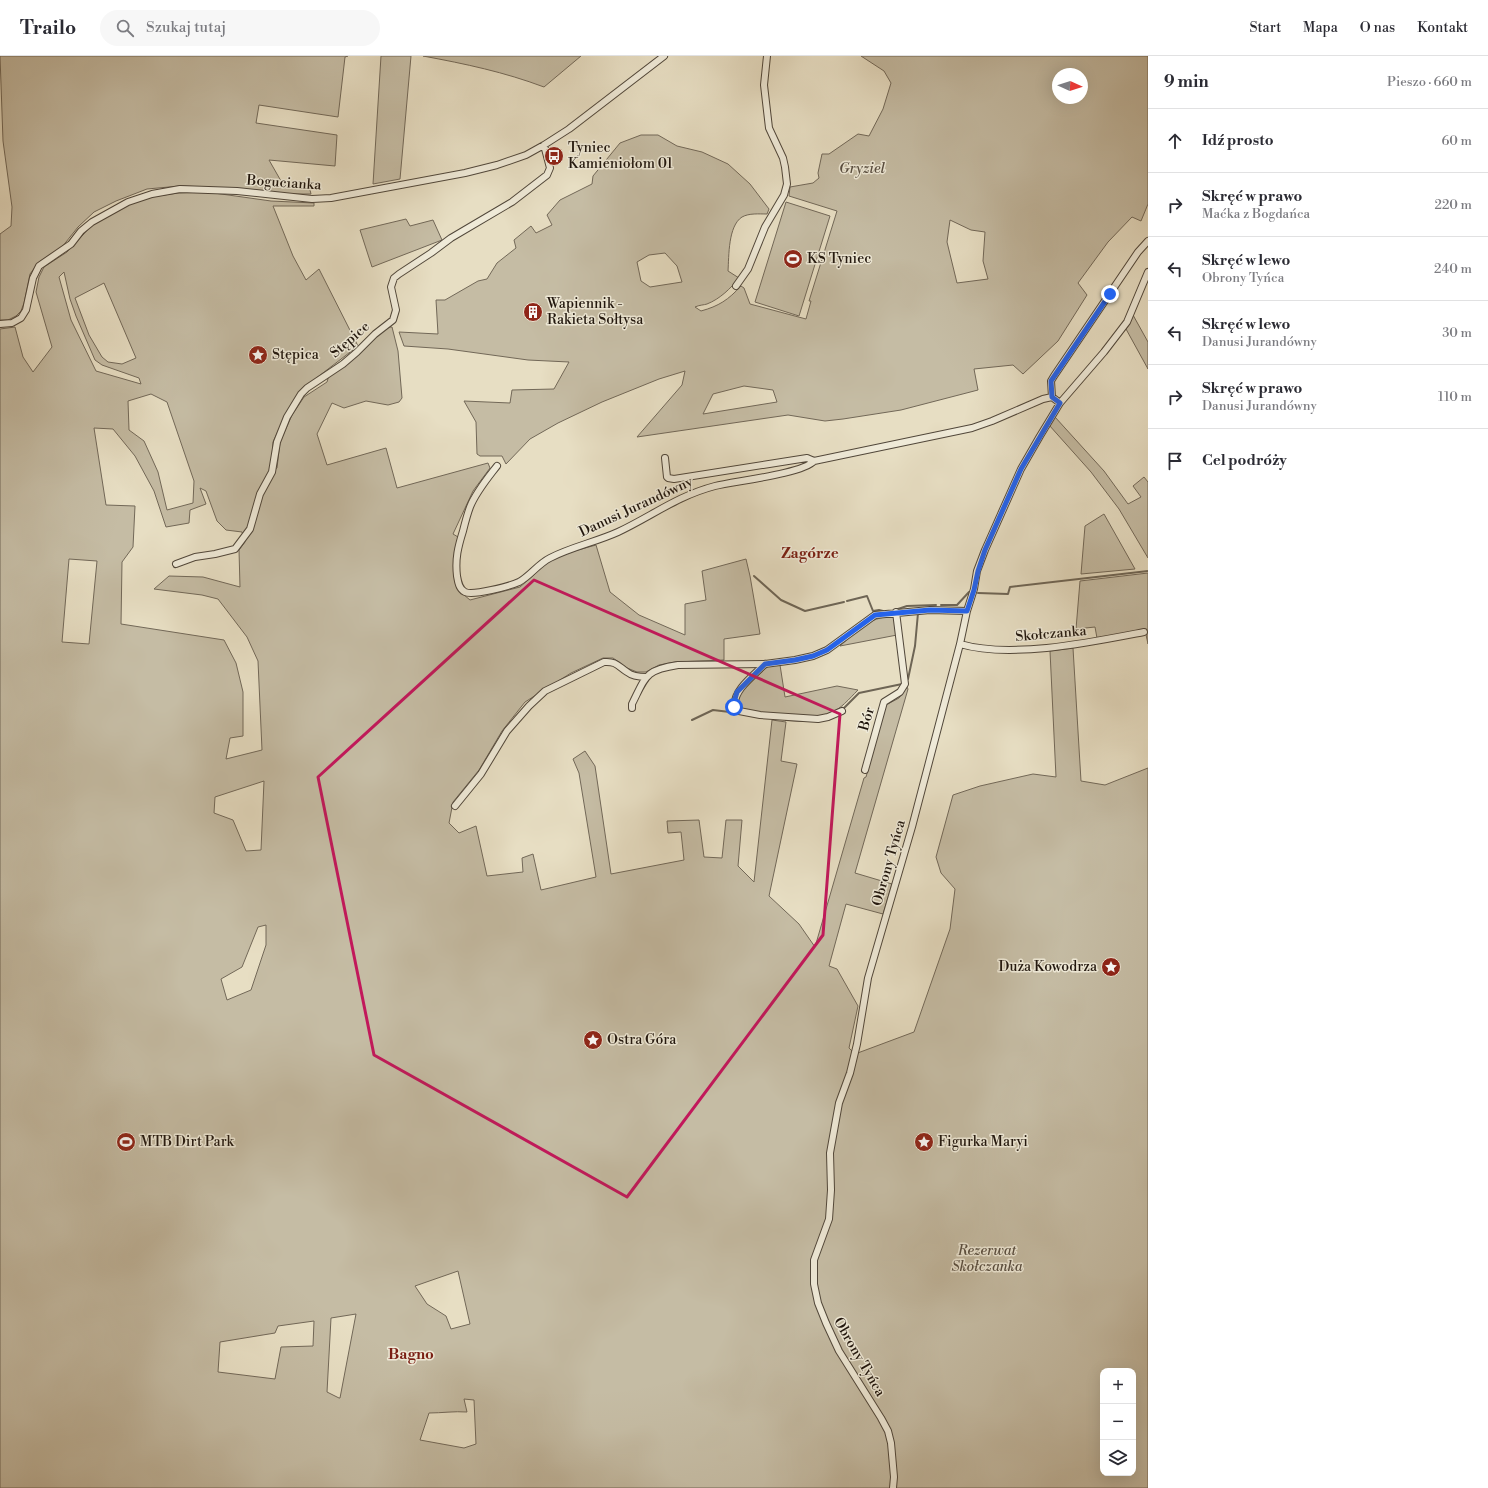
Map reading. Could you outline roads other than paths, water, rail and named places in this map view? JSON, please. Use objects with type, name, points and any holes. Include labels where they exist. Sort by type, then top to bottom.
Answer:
[{"type":"street","name":"Bogucianka","points":[[0,324],[12,323],[21,318],[26,310],[33,278],[39,266],[70,244],[81,231],[92,222],[128,202],[152,194],[180,189],[205,189],[312,199],[331,198],[465,173],[497,165],[526,155],[569,129],[664,56]]},
{"type":"street","points":[[736,286],[748,269],[765,227],[784,195],[787,184],[783,158],[769,128],[764,85],[767,56]]},
{"type":"street","name":"Stępice","points":[[176,564],[195,557],[235,549],[250,529],[260,494],[272,472],[277,442],[287,417],[301,394],[311,385],[343,364],[374,334],[393,320],[396,310],[391,287],[394,278],[451,238],[512,202],[547,175],[550,168],[544,145]]},
{"type":"street","points":[[1060,403],[1052,397],[1051,381],[1138,252],[1148,241]]},
{"type":"street","name":"Obrony Tyńca","points":[[893,1488],[894,1477],[888,1431],[846,1363],[826,1323],[818,1303],[814,1284],[814,1260],[829,1219],[831,1140],[839,1103],[850,1073],[857,1044],[868,978],[912,827],[960,644],[967,611],[985,550],[1021,469],[1060,403],[1104,352],[1127,322],[1148,272]]},
{"type":"street","name":"Danusi Jurandówny","points":[[497,466],[481,487],[470,506],[457,552],[456,568],[458,582],[464,592],[470,594],[519,582],[549,558],[618,532],[679,498],[697,491],[791,471],[811,464],[814,461],[972,428],[1043,399],[1052,397]]},
{"type":"street","points":[[665,458],[667,477],[674,479],[807,458],[814,461]]},
{"type":"street","points":[[632,708],[632,704],[648,674],[657,669],[678,665],[765,664],[795,660],[813,656],[827,650],[875,615],[930,610],[967,611]]},
{"type":"street","name":"Bór","points":[[865,770],[884,702],[900,692],[904,684],[896,612]]},
{"type":"street","name":"Skołczanka","points":[[960,644],[988,650],[1028,649],[1096,641],[1144,632]]},
{"type":"street","points":[[455,806],[481,774],[507,731],[528,706],[545,691],[604,662],[610,661],[619,665],[627,672],[635,676],[646,678]]},
{"type":"street","points":[[765,664],[737,692],[734,707],[739,711],[773,716],[818,719],[828,717],[842,711]]},
{"type":"waterway","points":[[978,593],[1008,594],[1010,587],[1148,571]]},
{"type":"waterway","points":[[754,576],[781,600],[805,611],[844,602]]},
{"type":"waterway","points":[[941,605],[957,605],[969,592]]},
{"type":"waterway","points":[[847,601],[867,596],[873,611],[883,611]]},
{"type":"waterway","points":[[895,610],[907,606],[936,605]]},
{"type":"waterway","points":[[908,679],[915,646],[918,613]]},
{"type":"waterway","points":[[844,708],[859,693],[902,684]]},
{"type":"waterway","points":[[692,720],[713,710],[738,713]]},
{"type":"waterway","points":[[786,720],[806,721]]},
{"type":"place","name":"Tyniec Kamieniołom 01","points":[[554,156]]},
{"type":"place","name":"KS Tyniec","points":[[793,259]]},
{"type":"place","name":"Wapiennik - Rakieta Sołtysa","points":[[533,312]]},
{"type":"place","name":"Stępica","points":[[258,355]]},
{"type":"place","name":"Duża Kowodrza","points":[[1111,967]]},
{"type":"place","name":"Ostra Góra","points":[[593,1040]]},
{"type":"place","name":"MTB Dirt Park","points":[[126,1142]]},
{"type":"place","name":"Figurka Maryi","points":[[924,1142]]},
{"type":"district","name":"Zagórze","points":[[810,553]]},
{"type":"district","name":"Bagno","points":[[411,1354]]},
{"type":"park label","name":"Gryziel","points":[[862,169]]},
{"type":"park label","name":"Rezerwat Skołczanka","points":[[987,1260]]}]
